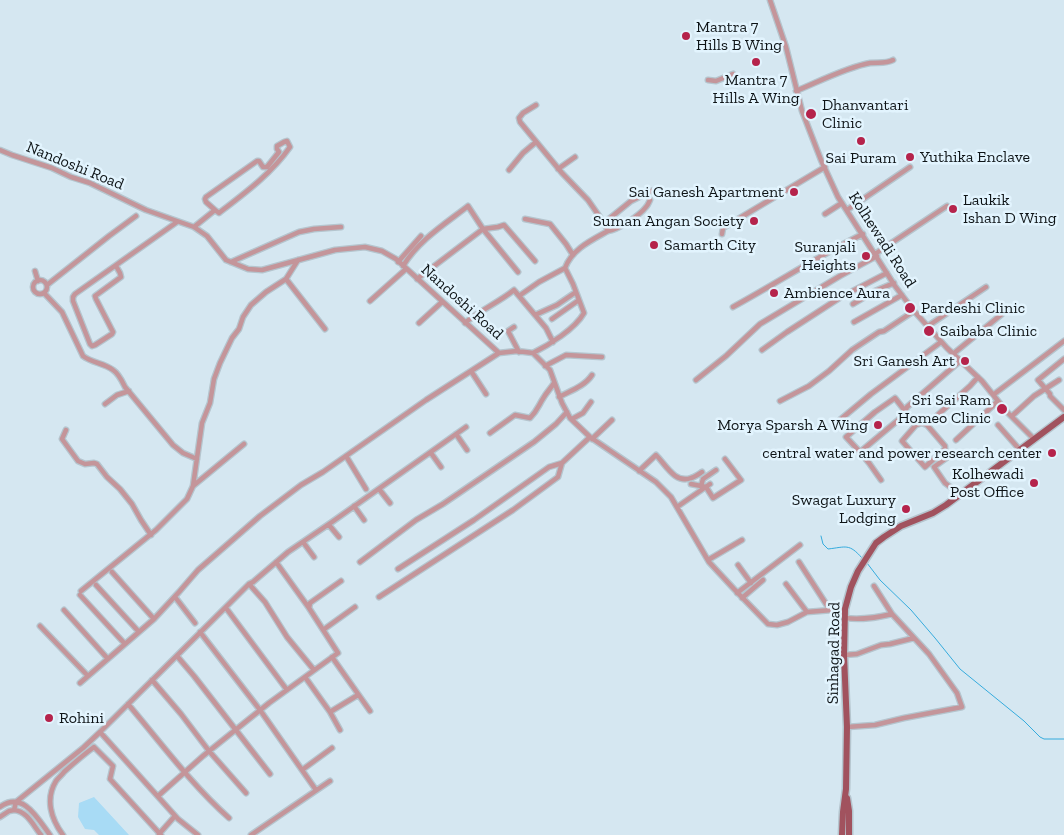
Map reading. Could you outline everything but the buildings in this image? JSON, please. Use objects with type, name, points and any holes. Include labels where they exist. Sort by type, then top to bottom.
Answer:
[{"type":"main road","name":"Sinhagad Road","points":[[842,835],[846,789],[847,727],[844,655],[845,609],[858,571],[876,543],[891,531],[933,513],[1064,417]]},
{"type":"main road","name":"Sinhagad Road","points":[[846,789],[849,811],[849,835]]},
{"type":"street","name":"Kolhewadi Road","points":[[770,0],[786,47],[802,111],[842,203],[914,311],[941,342],[978,377],[1006,411],[1034,439]]},
{"type":"street","points":[[796,91],[856,67],[871,63],[889,63],[893,60]]},
{"type":"street","points":[[708,80],[716,81],[733,74]]},
{"type":"street","points":[[536,105],[523,113],[519,118],[520,122],[558,169],[588,200],[604,223],[606,232]]},
{"type":"street","points":[[287,141],[290,147],[282,160],[262,180],[219,213],[215,210],[206,202],[206,197],[257,161],[263,167],[267,167],[279,152],[277,146],[287,141]]},
{"type":"street","points":[[509,170],[523,153],[536,142]]},
{"type":"street","name":"Nandoshi Road","points":[[0,150],[12,156],[45,165],[90,183],[146,210],[194,227],[208,236],[226,260],[248,269],[262,270],[335,250],[366,247],[382,251],[405,268],[499,353],[533,353]]},
{"type":"street","points":[[558,169],[575,157]]},
{"type":"street","points":[[722,234],[723,228],[825,166]]},
{"type":"street","points":[[847,210],[910,166]]},
{"type":"street","points":[[519,296],[538,282],[565,268],[568,260],[584,244],[625,224],[646,207],[650,200],[649,192],[631,201],[604,223]]},
{"type":"street","points":[[825,214],[842,203]]},
{"type":"street","points":[[370,301],[405,268],[410,254],[423,240],[468,206],[483,229],[518,272]]},
{"type":"street","points":[[696,380],[726,356],[760,324],[876,255],[947,206]]},
{"type":"street","points":[[194,227],[215,210]]},
{"type":"street","points":[[44,293],[47,285],[136,216]]},
{"type":"street","points":[[525,219],[550,224],[573,255]]},
{"type":"street","points":[[116,266],[121,277],[119,280],[96,296],[113,332],[92,346],[74,301],[73,297],[75,294],[177,222]]},
{"type":"street","points":[[417,279],[483,229],[504,225],[536,261]]},
{"type":"street","points":[[231,262],[299,232],[341,227]]},
{"type":"street","points":[[734,307],[832,249],[862,234]]},
{"type":"street","points":[[398,262],[421,236]]},
{"type":"street","points":[[124,644],[81,593],[166,521],[187,499],[193,486],[202,423],[210,403],[214,379],[220,363],[251,305],[286,279],[298,260]]},
{"type":"street","points":[[565,268],[584,313],[580,320],[553,342],[533,353],[550,370],[559,397],[572,420],[591,438],[656,482],[671,497],[708,560],[768,624],[777,625],[788,622],[807,612],[845,609]]},
{"type":"street","points":[[35,271],[38,281]]},
{"type":"street","points":[[762,350],[841,297],[887,273]]},
{"type":"street","points":[[286,279],[325,329]]},
{"type":"street","points":[[38,281],[44,282],[47,285]]},
{"type":"street","points":[[38,281],[34,286],[34,290],[37,293],[44,293],[62,312],[83,356],[113,370],[173,445],[197,459]]},
{"type":"street","points":[[853,304],[875,291],[894,283]]},
{"type":"street","points":[[928,326],[986,286]]},
{"type":"street","points":[[465,323],[514,290],[546,328],[553,342]]},
{"type":"street","points":[[535,315],[557,305],[576,292]]},
{"type":"street","points":[[854,322],[902,295]]},
{"type":"street","points":[[552,319],[579,300]]},
{"type":"street","points":[[418,323],[442,302]]},
{"type":"street","points":[[780,401],[809,386],[852,350],[914,311]]},
{"type":"street","points":[[953,354],[1002,314]]},
{"type":"street","points":[[514,327],[508,331],[519,352]]},
{"type":"street","points":[[993,396],[1064,341]]},
{"type":"street","points":[[834,424],[941,342]]},
{"type":"street","points":[[80,683],[154,619],[198,570],[260,516],[301,485],[499,353]]},
{"type":"street","points":[[545,366],[566,355],[602,357]]},
{"type":"street","points":[[1064,358],[1038,380],[1064,410]]},
{"type":"street","points":[[860,452],[903,416],[907,407],[960,361]]},
{"type":"street","points":[[471,371],[486,394]]},
{"type":"street","points":[[559,397],[578,387],[589,379],[592,374]]},
{"type":"street","points":[[932,420],[978,377]]},
{"type":"street","points":[[1012,416],[1034,396],[1059,380]]},
{"type":"street","points":[[490,433],[515,415],[530,418],[554,383]]},
{"type":"street","points":[[105,404],[118,395],[129,391]]},
{"type":"street","points":[[881,480],[869,462],[846,437],[875,412],[895,398],[916,425]]},
{"type":"street","points":[[956,440],[998,401]]},
{"type":"street","points":[[572,420],[583,413],[591,402]]},
{"type":"street","points":[[360,562],[416,520],[443,504],[534,442],[567,412]]},
{"type":"street","points":[[398,569],[493,507],[549,467],[562,463],[612,420]]},
{"type":"street","points":[[922,423],[927,425],[945,446],[945,449],[925,467],[902,440],[916,425],[922,423]]},
{"type":"street","points":[[998,426],[1020,450]]},
{"type":"street","points":[[14,810],[16,802],[83,748],[249,584],[288,552],[466,427]]},
{"type":"street","points":[[66,430],[62,439],[78,461],[85,464],[97,464],[132,504],[151,534]]},
{"type":"street","points":[[456,434],[467,450]]},
{"type":"street","points":[[193,486],[244,444]]},
{"type":"street","points":[[431,453],[441,467]]},
{"type":"street","points":[[952,454],[934,467],[945,483],[961,494]]},
{"type":"street","points":[[639,471],[656,455],[679,478],[705,481]]},
{"type":"street","points":[[346,456],[366,489]]},
{"type":"street","points":[[705,481],[713,498],[741,480],[725,459]]},
{"type":"street","points":[[379,597],[513,510],[558,478],[562,463]]},
{"type":"street","points":[[677,507],[716,470]]},
{"type":"street","points":[[691,484],[705,481]]},
{"type":"street","points":[[379,489],[390,503]]},
{"type":"street","points":[[354,506],[364,520]]},
{"type":"street","points":[[329,525],[339,537]]},
{"type":"street","points":[[708,560],[742,540]]},
{"type":"street","points":[[303,542],[314,557]]},
{"type":"street","points":[[737,593],[800,545]]},
{"type":"street","points":[[158,796],[209,751],[260,710],[338,652],[276,562]]},
{"type":"street","points":[[799,562],[830,610]]},
{"type":"street","points":[[738,565],[751,583]]},
{"type":"street","points":[[112,572],[154,619]]},
{"type":"street","points":[[742,598],[763,580]]},
{"type":"street","points":[[309,608],[310,603],[341,581]]},
{"type":"street","points":[[249,584],[265,602],[287,637],[314,670]]},
{"type":"street","points":[[786,584],[807,612]]},
{"type":"street","points":[[96,585],[139,632]]},
{"type":"street","points":[[847,727],[875,725],[962,708],[957,693],[929,654],[892,614],[874,586]]},
{"type":"street","points":[[175,596],[195,623]]},
{"type":"street","points":[[323,630],[354,607]]},
{"type":"street","points":[[226,608],[287,690]]},
{"type":"street","points":[[64,610],[108,659]]},
{"type":"street","points":[[845,618],[857,620],[872,619],[892,614]]},
{"type":"street","points":[[40,626],[88,676]]},
{"type":"street","points":[[200,632],[260,710],[316,790]]},
{"type":"street","points":[[844,655],[863,652],[881,645],[914,638]]},
{"type":"street","points":[[177,656],[270,774]]},
{"type":"street","points":[[332,657],[370,711]]},
{"type":"street","points":[[304,677],[330,712],[340,730]]},
{"type":"street","points":[[152,680],[209,751],[246,793]]},
{"type":"street","points":[[330,712],[358,695]]},
{"type":"street","points":[[128,704],[184,773],[229,818]]},
{"type":"street","points":[[100,732],[176,816],[198,835]]},
{"type":"street","points":[[63,835],[56,825],[51,812],[50,801],[52,791],[56,780],[80,757],[94,747],[113,766],[110,779],[160,834],[176,816]]},
{"type":"street","points":[[302,770],[332,748]]},
{"type":"street","points":[[251,835],[330,781]]},
{"type":"street","points":[[0,807],[5,803],[16,802],[28,806],[50,835]]},
{"type":"street","points":[[0,817],[9,811],[19,810],[25,814],[41,835]]},
{"type":"shaded area","points":[[94,797],[129,835],[99,835],[94,830],[85,829],[78,817],[79,803]]},
{"type":"waterway","points":[[821,536],[823,544],[828,549],[847,547],[854,550],[862,558]]},
{"type":"waterway","points":[[867,563],[880,580],[911,610],[960,669],[1024,721],[1040,737],[1044,739],[1064,739]]},
{"type":"place","name":"Mantra 7 Hills B Wing","points":[[686,36]]},
{"type":"place","name":"Mantra 7 Hills A Wing","points":[[756,62]]},
{"type":"place","name":"Dhanvantari Clinic","points":[[811,114]]},
{"type":"place","name":"Sai Puram","points":[[861,141]]},
{"type":"place","name":"Yuthika Enclave","points":[[910,157]]},
{"type":"place","name":"Sai Ganesh Apartment","points":[[794,192]]},
{"type":"place","name":"Laukik Ishan D Wing","points":[[953,209]]},
{"type":"place","name":"Suman Angan Society","points":[[754,221]]},
{"type":"place","name":"Samarth City","points":[[654,245]]},
{"type":"place","name":"Suranjali Heights","points":[[866,256]]},
{"type":"place","name":"Ambience Aura","points":[[774,293]]},
{"type":"place","name":"Pardeshi Clinic","points":[[910,308]]},
{"type":"place","name":"Saibaba Clinic","points":[[929,331]]},
{"type":"place","name":"Sri Ganesh Art","points":[[965,361]]},
{"type":"place","name":"Sri Sai Ram Homeo Clinic","points":[[1002,409]]},
{"type":"place","name":"Morya Sparsh A Wing","points":[[878,425]]},
{"type":"place","name":"central water and power research center","points":[[1052,453]]},
{"type":"place","name":"Kolhewadi Post Office","points":[[1034,483]]},
{"type":"place","name":"Swagat Luxury Lodging","points":[[906,509]]},
{"type":"place","name":"Rohini","points":[[49,718]]}]
